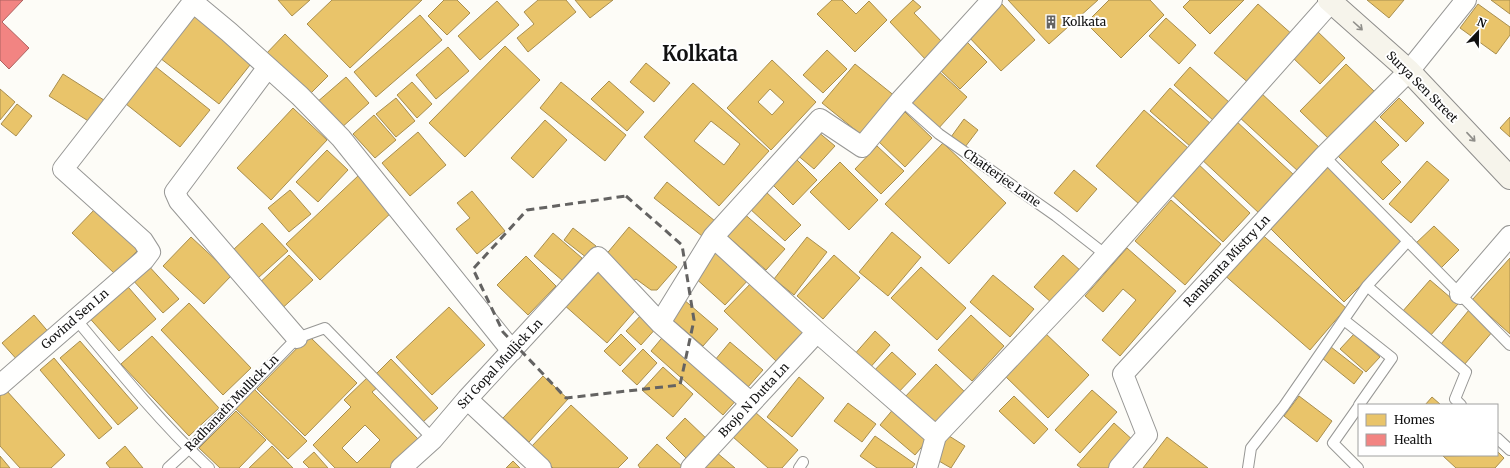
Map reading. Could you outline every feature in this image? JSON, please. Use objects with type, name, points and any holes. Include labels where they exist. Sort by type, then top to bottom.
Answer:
[{"type":"main road","name":"Surya Sen Street","points":[[1330,1],[1409,71],[1510,178]]},
{"type":"street","points":[[751,403],[660,323],[713,237],[820,119],[862,147],[901,100],[992,0]]},
{"type":"street","name":"Ramkanta Mistry Ln","points":[[1119,468],[1147,435],[1123,374],[1324,156],[1409,71],[1466,0]]},
{"type":"street","points":[[194,1],[300,96],[341,138],[512,350]]},
{"type":"street","name":"Govind Sen Ln","points":[[0,385],[75,318],[144,260],[150,252],[143,241],[63,169],[194,1]]},
{"type":"street","points":[[927,468],[936,436],[1082,282],[1330,1]]},
{"type":"street","points":[[268,67],[175,192],[179,201],[296,338]]},
{"type":"street","points":[[1460,294],[1510,236]]},
{"type":"street","points":[[713,237],[817,332],[936,436]]},
{"type":"street","name":"Sri Gopal Mullick Ln","points":[[400,468],[433,439],[467,399],[598,257],[660,323]]},
{"type":"street","name":"Brojo N Dutta Ln","points":[[691,468],[817,332]]},
{"type":"street","points":[[467,399],[541,468]]},
{"type":"lane","name":"Chatterjee Lane","points":[[901,100],[939,134],[1056,216],[1106,255]]},
{"type":"lane","points":[[1324,156],[1510,345]]},
{"type":"lane","points":[[1248,468],[1251,448],[1284,406],[1367,286],[1408,241]]},
{"type":"lane","points":[[1367,286],[1466,372],[1455,399],[1461,404]]},
{"type":"lane","points":[[75,318],[134,389],[188,449],[209,468]]},
{"type":"lane","points":[[1344,320],[1392,358],[1360,404]]},
{"type":"lane","points":[[296,338],[325,328],[433,439]]},
{"type":"lane","name":"Radhanath Mullick Ln","points":[[168,468],[296,338]]},
{"type":"lane","points":[[1358,406],[1333,443],[1358,468]]},
{"type":"lane","points":[[1498,439],[1510,450]]},
{"type":"highlighted area","points":[[626,196],[682,245],[694,320],[680,385],[566,398],[503,332],[473,269],[527,210]]},
{"type":"building: Homes","points":[[278,0],[310,0],[292,16]]},
{"type":"building: Homes","points":[[332,0],[422,0],[350,68],[307,24]]},
{"type":"building: Homes","points":[[444,0],[457,0],[470,13],[447,35],[428,16]]},
{"type":"building: Homes","points":[[538,0],[566,0],[576,12],[528,52],[517,38],[534,24],[524,12]]},
{"type":"building: Homes","points":[[575,0],[613,0],[590,18]]},
{"type":"building: Homes","points":[[832,0],[842,0],[856,14],[869,1],[887,20],[855,52],[817,14]]},
{"type":"building: Homes","points":[[913,0],[921,7],[914,13],[945,45],[928,62],[890,22]]},
{"type":"building: Homes","name":"Kolkata","points":[[1008,0],[1098,0],[1049,44]]},
{"type":"building: Homes","points":[[1109,0],[1150,0],[1164,15],[1121,58],[1086,23]]},
{"type":"building: Homes","points":[[1190,0],[1244,0],[1210,34],[1183,7]]},
{"type":"building: Homes","points":[[1367,0],[1404,0],[1389,18]]},
{"type":"building: Homes","points":[[1491,0],[1510,0],[1510,14]]},
{"type":"building: Homes","points":[[497,1],[519,25],[480,60],[458,36]]},
{"type":"building: Homes","points":[[1001,3],[1035,40],[1001,71],[967,35]]},
{"type":"building: Homes","points":[[1258,4],[1294,36],[1251,85],[1214,53]]},
{"type":"building: Homes","points":[[1478,4],[1510,27],[1510,35],[1496,54],[1460,28]]},
{"type":"building: Homes","points":[[195,14],[254,60],[219,104],[160,58]]},
{"type":"building: Homes","points":[[420,15],[442,40],[376,97],[354,72]]},
{"type":"building: Homes","points":[[1166,18],[1196,45],[1179,64],[1149,36]]},
{"type":"building: Homes","points":[[1316,30],[1345,58],[1320,84],[1291,56]]},
{"type":"building: Homes","points":[[285,34],[328,76],[307,97],[264,56]]},
{"type":"building: Homes","points":[[965,40],[987,62],[960,89],[938,68]]},
{"type":"building: Homes","points":[[505,46],[540,80],[465,157],[429,123]]},
{"type":"building: Homes","points":[[448,47],[469,71],[436,99],[416,75]]},
{"type":"building: Homes","points":[[827,50],[847,69],[823,93],[803,75]]},
{"type":"building: Homes","points":[[772,60],[816,102],[771,150],[727,108]],"holes":[[[770,89],[784,102],[772,115],[758,102]]]},
{"type":"building: Homes","points":[[151,63],[210,110],[180,147],[121,100]]},
{"type":"building: Homes","points":[[646,63],[670,83],[654,102],[630,82]]},
{"type":"building: Homes","points":[[855,64],[896,97],[864,137],[822,103]]},
{"type":"building: Homes","points":[[1346,64],[1376,93],[1330,140],[1300,111]]},
{"type":"building: Homes","points":[[1190,67],[1230,103],[1214,121],[1174,85]]},
{"type":"building: Homes","points":[[935,68],[967,97],[937,130],[905,101]]},
{"type":"building: Homes","points":[[63,74],[107,102],[93,124],[49,96]]},
{"type":"building: Homes","points":[[346,77],[369,103],[340,129],[316,103]]},
{"type":"building: Homes","points":[[609,81],[644,112],[627,131],[591,99]]},
{"type":"building: Homes","points":[[412,82],[432,104],[417,118],[397,95]]},
{"type":"building: Homes","points":[[561,82],[626,135],[605,161],[540,108]]},
{"type":"building: Homes","points":[[693,83],[769,151],[719,206],[644,137]],"holes":[[[711,121],[740,144],[724,165],[694,141]]]},
{"type":"building: Homes","points":[[1170,88],[1211,124],[1191,147],[1150,111]]},
{"type":"building: Homes","points":[[0,89],[15,102],[0,120]]},
{"type":"building: Homes","points":[[1260,92],[1321,149],[1299,172],[1238,116]]},
{"type":"building: Homes","points":[[396,98],[415,121],[396,137],[376,114]]},
{"type":"building: Homes","points":[[1399,98],[1424,123],[1406,142],[1380,117]]},
{"type":"building: Homes","points":[[17,104],[32,116],[16,136],[1,124]]},
{"type":"building: Homes","points":[[293,108],[327,140],[271,200],[237,168]]},
{"type":"building: Homes","points":[[1144,110],[1188,148],[1139,204],[1096,166]]},
{"type":"building: Homes","points":[[905,112],[932,138],[905,167],[877,140]]},
{"type":"building: Homes","points":[[374,115],[396,140],[375,158],[353,134]]},
{"type":"building: Homes","points":[[1510,117],[1510,137],[1500,128]]},
{"type":"building: Homes","points":[[964,119],[978,130],[965,147],[951,137]]},
{"type":"building: Homes","points":[[1234,119],[1295,176],[1260,214],[1199,157]]},
{"type":"building: Homes","points":[[545,120],[567,140],[533,178],[511,158]]},
{"type":"building: Homes","points":[[1374,120],[1399,145],[1381,162],[1401,182],[1383,200],[1338,156]]},
{"type":"building: Homes","points":[[817,131],[835,146],[814,169],[796,154]]},
{"type":"building: Homes","points":[[418,132],[446,165],[410,196],[382,163]]},
{"type":"building: Homes","points":[[943,143],[1006,203],[949,264],[885,204]]},
{"type":"building: Homes","points":[[877,146],[904,171],[881,194],[855,169]]},
{"type":"building: Homes","points":[[327,150],[348,170],[318,202],[296,182]]},
{"type":"building: Homes","points":[[793,156],[817,180],[793,205],[769,181]]},
{"type":"building: Homes","points":[[1195,161],[1250,213],[1223,242],[1168,191]]},
{"type":"building: Homes","points":[[1427,161],[1449,180],[1411,223],[1389,204]]},
{"type":"building: Homes","points":[[840,162],[878,200],[849,230],[810,192]]},
{"type":"building: Homes","points":[[1327,165],[1405,241],[1344,302],[1267,225]]},
{"type":"building: Homes","points":[[1074,170],[1097,189],[1077,212],[1054,193]]},
{"type":"building: Homes","points":[[359,175],[393,211],[320,280],[286,244]]},
{"type":"building: Homes","points":[[667,182],[715,221],[702,236],[654,198]]},
{"type":"building: Homes","points":[[290,190],[311,214],[289,232],[268,208]]},
{"type":"building: Homes","points":[[472,191],[505,231],[477,254],[456,229],[470,218],[457,203]]},
{"type":"building: Homes","points":[[765,191],[801,225],[785,241],[749,208]]},
{"type":"building: Homes","points":[[1171,200],[1221,244],[1185,285],[1135,241]]},
{"type":"building: Homes","points":[[95,209],[138,250],[115,274],[72,233]]},
{"type":"building: Homes","points":[[742,212],[785,249],[766,270],[724,233]]},
{"type":"building: Homes","points":[[262,223],[288,251],[258,278],[233,250]]},
{"type":"building: Homes","points":[[1434,226],[1459,250],[1440,269],[1415,244]]},
{"type":"building: Homes","points":[[629,227],[677,267],[657,290],[651,290],[636,279],[633,281],[604,257]]},
{"type":"building: Homes","points":[[573,228],[596,246],[587,258],[564,240]]},
{"type":"building: Homes","points":[[1258,231],[1346,308],[1310,350],[1222,273]]},
{"type":"building: Homes","points":[[892,232],[921,257],[888,296],[859,272]]},
{"type":"building: Homes","points":[[553,233],[582,258],[563,281],[534,256]]},
{"type":"building: Homes","points":[[191,237],[232,275],[204,304],[163,266]]},
{"type":"building: Homes","points":[[807,237],[827,252],[794,295],[774,279]]},
{"type":"building: Homes","points":[[718,247],[750,278],[725,305],[692,275]]},
{"type":"building: Homes","points":[[1127,248],[1176,291],[1120,356],[1102,340],[1136,300],[1123,289],[1103,312],[1085,296]]},
{"type":"building: Homes","points":[[289,255],[313,280],[277,313],[254,288]]},
{"type":"building: Homes","points":[[834,255],[860,278],[823,319],[797,296]]},
{"type":"building: Homes","points":[[1063,255],[1081,271],[1052,303],[1034,287]]},
{"type":"building: Homes","points":[[526,256],[556,286],[528,315],[497,285]]},
{"type":"building: Homes","points":[[1510,258],[1510,334],[1472,300]]},
{"type":"building: Homes","points":[[146,263],[179,299],[163,313],[130,277]]},
{"type":"building: Homes","points":[[597,266],[640,305],[607,343],[563,304]]},
{"type":"building: Homes","points":[[921,267],[966,308],[937,340],[891,298]]},
{"type":"building: Homes","points":[[993,275],[1034,309],[1010,337],[970,302]]},
{"type":"building: Homes","points":[[755,279],[808,330],[777,362],[724,311]]},
{"type":"building: Homes","points":[[122,280],[156,319],[119,351],[85,313]]},
{"type":"building: Homes","points":[[1430,280],[1458,304],[1430,336],[1402,312]]},
{"type":"building: Homes","points":[[683,299],[718,329],[703,346],[668,316]]},
{"type":"building: Homes","points":[[189,303],[251,368],[223,395],[161,330]]},
{"type":"building: Homes","points":[[449,307],[485,345],[432,395],[396,357]]},
{"type":"building: Homes","points":[[1469,310],[1493,331],[1464,365],[1441,344]]},
{"type":"building: Homes","points":[[644,312],[658,326],[641,345],[626,331]]},
{"type":"building: Homes","points":[[34,315],[51,335],[20,363],[2,343]]},
{"type":"building: Homes","points":[[971,315],[1004,346],[972,381],[938,350]]},
{"type":"building: Homes","points":[[875,331],[890,345],[868,370],[853,356]]},
{"type":"building: Homes","points":[[1043,331],[1089,375],[1048,418],[1002,373]]},
{"type":"building: Homes","points":[[666,333],[739,397],[723,415],[651,351]]},
{"type":"building: Homes","points":[[621,334],[636,349],[620,366],[604,351]]},
{"type":"building: Homes","points":[[1354,334],[1380,357],[1366,372],[1340,349]]},
{"type":"building: Homes","points":[[152,336],[219,408],[189,436],[121,364]]},
{"type":"building: Homes","points":[[309,336],[357,383],[305,436],[257,389]]},
{"type":"building: Homes","points":[[80,341],[138,408],[118,425],[60,358]]},
{"type":"building: Homes","points":[[730,342],[763,370],[748,387],[715,360]]},
{"type":"building: Homes","points":[[1331,347],[1363,372],[1354,384],[1322,358]]},
{"type":"building: Homes","points":[[643,349],[657,363],[637,385],[622,371]]},
{"type":"building: Homes","points":[[892,352],[916,374],[894,397],[870,375]]},
{"type":"building: Homes","points":[[54,358],[112,428],[99,439],[40,370]]},
{"type":"building: Homes","points":[[391,359],[438,408],[422,423],[375,375]]},
{"type":"building: Homes","points":[[936,364],[969,396],[938,429],[904,398]]},
{"type":"building: Homes","points":[[663,367],[693,394],[673,417],[642,390]]},
{"type":"building: Homes","points":[[369,376],[379,386],[372,392],[420,441],[392,468],[335,468],[313,445],[351,407],[344,400]],"holes":[[[365,425],[380,440],[357,463],[342,448]]]},
{"type":"building: Homes","points":[[543,376],[568,399],[529,442],[503,418]]},
{"type":"building: Homes","points":[[799,377],[824,398],[792,437],[767,417]]},
{"type":"building: Homes","points":[[253,388],[307,441],[288,459],[234,407]]},
{"type":"building: Homes","points":[[6,390],[65,455],[51,468],[20,468],[0,446],[0,395]]},
{"type":"building: Homes","points":[[1092,390],[1117,412],[1080,453],[1055,430]]},
{"type":"building: Homes","points":[[1014,396],[1048,429],[1034,444],[999,411]]},
{"type":"building: Homes","points":[[1299,396],[1332,421],[1317,442],[1284,416]]},
{"type":"building: Homes","points":[[1432,397],[1440,404],[1426,404]]},
{"type":"building: Homes","points":[[848,403],[876,424],[862,442],[834,421]]},
{"type":"building: Homes","points":[[571,405],[628,458],[618,468],[553,468],[531,447]]},
{"type":"building: Homes","points":[[895,407],[931,436],[915,455],[880,425]]},
{"type":"building: Homes","points":[[236,411],[266,440],[239,468],[220,468],[199,448]]},
{"type":"building: Homes","points":[[755,412],[798,450],[782,468],[768,468],[733,437]]},
{"type":"building: Homes","points":[[685,418],[710,442],[690,462],[666,438]]},
{"type":"building: Homes","points":[[1114,423],[1135,442],[1112,468],[1081,468],[1077,465]]},
{"type":"building: Homes","points":[[946,434],[965,446],[951,468],[932,457]]},
{"type":"building: Homes","points":[[875,436],[915,464],[912,468],[877,468],[860,456]]},
{"type":"building: Homes","points":[[1167,437],[1208,468],[1143,468]]},
{"type":"building: Homes","points":[[657,444],[684,468],[640,468],[638,465]]},
{"type":"building: Homes","points":[[125,446],[143,468],[110,468],[106,463]]},
{"type":"building: Homes","points":[[272,446],[293,468],[249,468]]},
{"type":"building: Homes","points":[[314,452],[328,468],[309,468],[303,462]]},
{"type":"building: Homes","points":[[716,452],[735,468],[703,468]]},
{"type":"building: Homes","points":[[1498,452],[1504,458],[1495,468],[1456,468],[1443,456],[1498,456]]},
{"type":"building: Homes","points":[[0,456],[10,468],[0,468]]},
{"type":"building: Homes","points":[[513,461],[520,468],[506,468]]},
{"type":"building: Health","points":[[0,0],[23,0],[2,22],[29,48],[9,69],[0,60]]},
{"type":"place","name":"Kolkata","points":[[1051,22]]},
{"type":"district","name":"Kolkata","points":[[700,54]]}]
